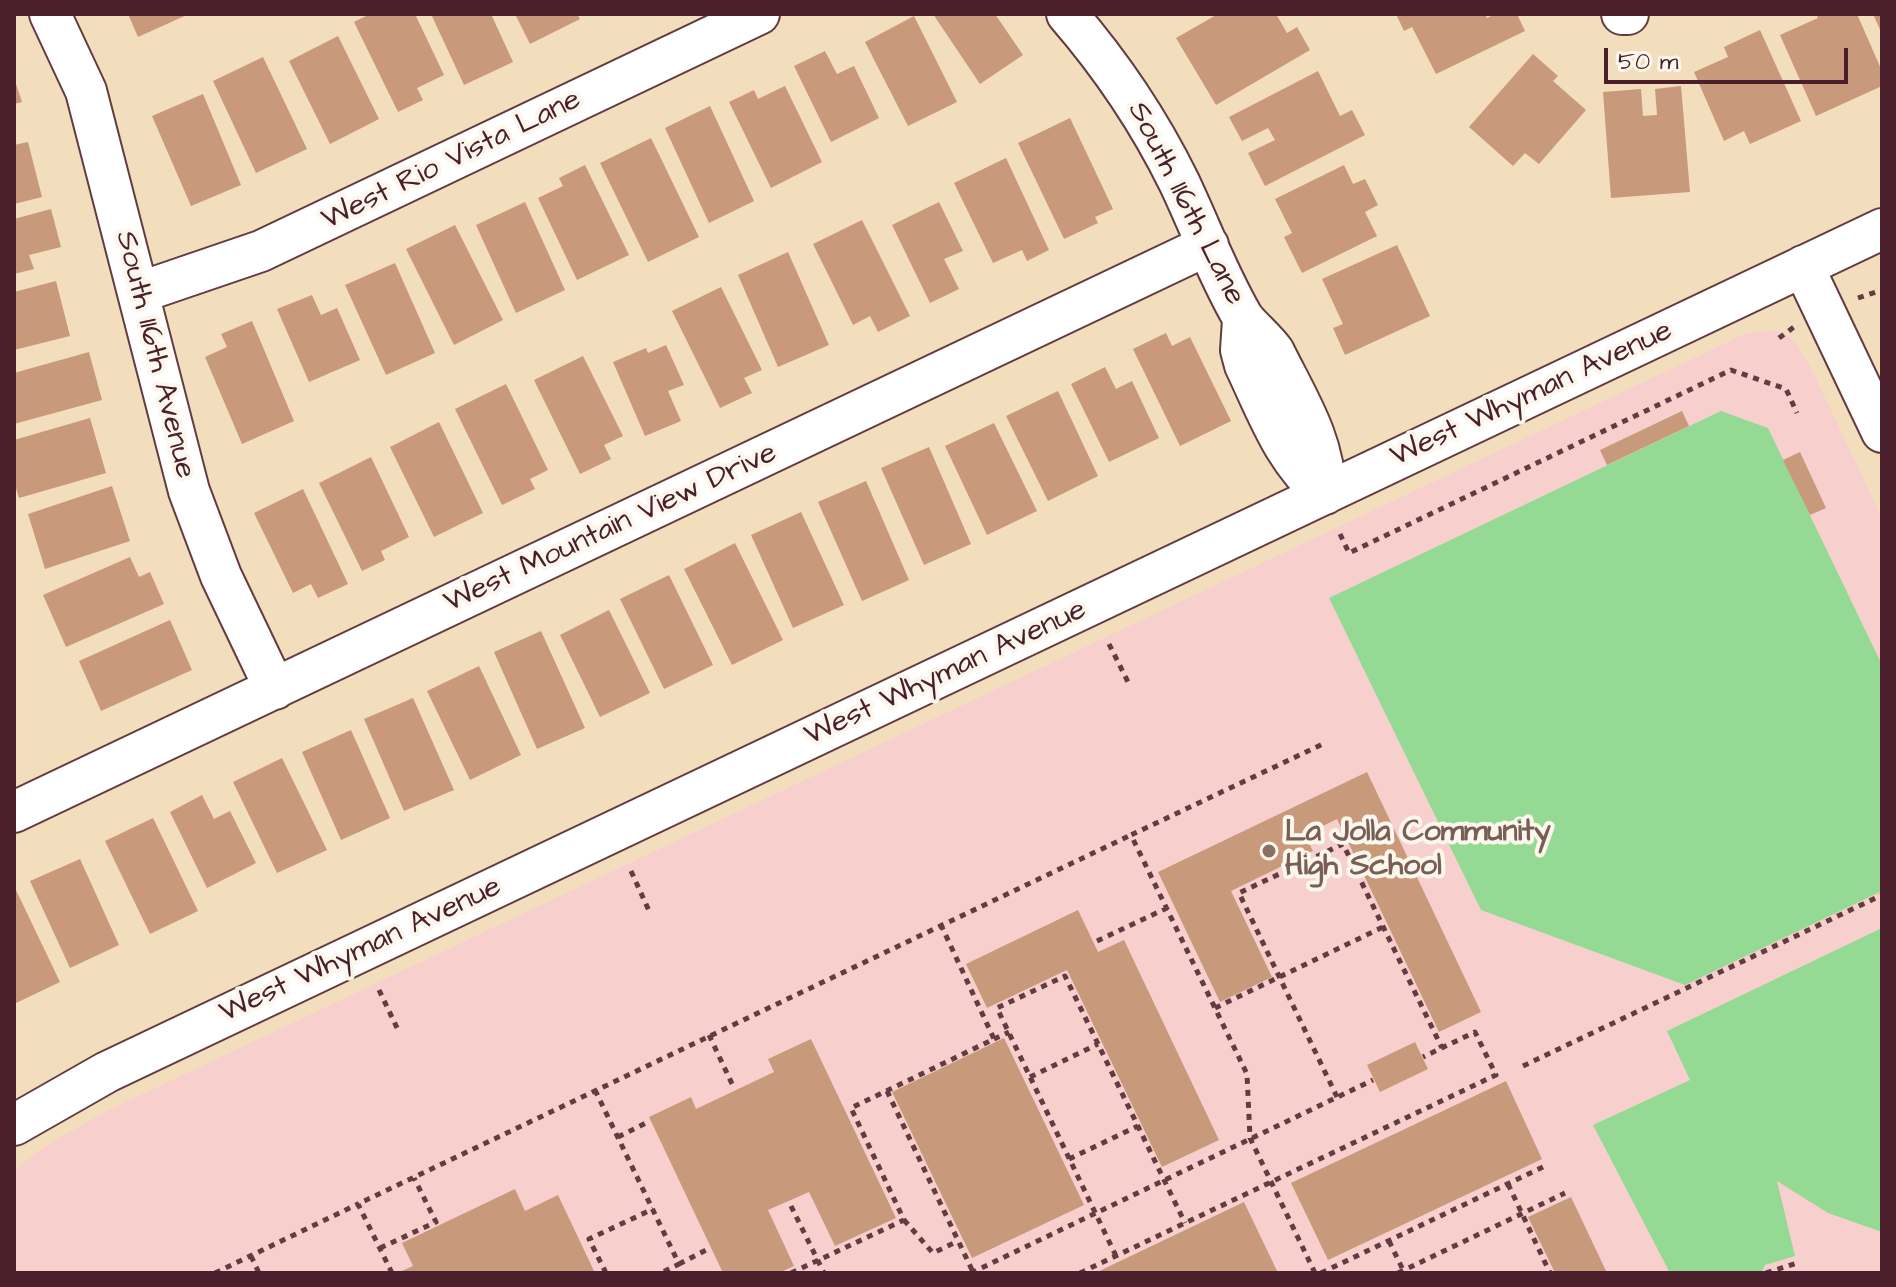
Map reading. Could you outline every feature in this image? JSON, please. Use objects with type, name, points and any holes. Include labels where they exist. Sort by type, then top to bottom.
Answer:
[{"type":"street","name":"South 116th Avenue","points":[[50,14],[86,91],[193,505],[221,576],[275,689]]},
{"type":"street","name":"West Rio Vista Lane","points":[[138,293],[275,244],[759,14]]},
{"type":"street","name":"South 116th Lane","points":[[1067,14],[1145,118],[1243,320],[1265,339],[1274,352],[1318,442],[1323,460],[1325,494]]},
{"type":"street","name":"West Whyman Avenue","points":[[14,1125],[107,1072],[1882,229]]},
{"type":"street","name":"West Mountain View Drive","points":[[14,812],[1208,245]]},
{"type":"street","points":[[1803,266],[1882,432]]},
{"type":"path","points":[[1340,534],[1349,553],[1731,370],[1786,389],[1797,413]]},
{"type":"path","points":[[1109,644],[1129,684]]},
{"type":"path","points":[[215,1273],[1325,743]]},
{"type":"path","points":[[1131,835],[1247,1074],[1250,1138],[1318,1273],[1543,1167]]},
{"type":"path","points":[[1337,1097],[1239,893],[1343,844],[1442,1048]]},
{"type":"path","points":[[631,871],[650,913]]},
{"type":"path","points":[[1523,1066],[1882,895]]},
{"type":"path","points":[[1097,941],[1167,908]]},
{"type":"path","points":[[941,925],[994,1039]]},
{"type":"path","points":[[1215,1008],[1383,927]]},
{"type":"path","points":[[1116,1256],[997,1008],[1065,976],[1185,1223]]},
{"type":"path","points":[[379,990],[399,1032]]},
{"type":"path","points":[[958,1241],[933,1253],[904,1220],[851,1108],[1009,1032]]},
{"type":"path","points":[[1080,1273],[1496,1075],[1475,1032],[1423,1057]]},
{"type":"path","points":[[709,1035],[734,1088]]},
{"type":"path","points":[[1030,1077],[1098,1044]]},
{"type":"path","points":[[887,1091],[972,1272],[1373,1080]]},
{"type":"path","points":[[595,1090],[679,1264]]},
{"type":"path","points":[[618,1137],[648,1122]]},
{"type":"path","points":[[1069,1159],[1138,1126]]},
{"type":"path","points":[[380,1248],[436,1222],[414,1178]]},
{"type":"path","points":[[1508,1184],[1550,1273]]},
{"type":"path","points":[[1389,1241],[1402,1272],[1565,1193]]},
{"type":"path","points":[[358,1204],[392,1273]]},
{"type":"path","points":[[791,1206],[824,1273]]},
{"type":"path","points":[[606,1273],[589,1239],[653,1209]]},
{"type":"path","points":[[791,1273],[904,1220]]},
{"type":"path","points":[[661,1273],[708,1249]]},
{"type":"path","points":[[251,1256],[259,1273]]},
{"type":"path","points":[[1766,1273],[1797,1263]]},
{"type":"path","points":[[989,1265],[993,1273]]},
{"type":"shaded area","name":"La Jolla Community High School","points":[[1773,330],[1788,336],[1810,366],[1882,518],[1882,1273],[14,1273],[14,1170],[50,1143],[107,1111],[1745,334]]},
{"type":"green space","points":[[1721,411],[1768,428],[1882,665],[1882,891],[1685,985],[1481,910],[1329,598]]},
{"type":"green space","points":[[1882,928],[1882,1232],[1828,1213],[1777,1181],[1795,1256],[1765,1265],[1761,1273],[1670,1273],[1593,1125],[1690,1080],[1667,1031]]},
{"type":"building","points":[[128,14],[189,14],[138,37]]},
{"type":"building","points":[[370,14],[415,14],[444,75],[417,88],[423,100],[398,112],[354,22]]},
{"type":"building","points":[[431,14],[491,14],[513,62],[464,85]]},
{"type":"building","points":[[515,14],[577,14],[580,19],[530,44]]},
{"type":"building","points":[[933,14],[995,14],[1023,55],[980,84]]},
{"type":"building","points":[[1218,14],[1276,14],[1287,33],[1297,27],[1310,50],[1216,105],[1176,38]]},
{"type":"building","points":[[1396,14],[1485,14],[1487,18],[1495,14],[1517,14],[1525,31],[1436,74],[1412,27],[1404,31]]},
{"type":"building","points":[[1816,14],[1857,14],[1882,71],[1882,86],[1816,116],[1780,35],[1818,18]]},
{"type":"building","points":[[1873,14],[1882,14],[1882,34]]},
{"type":"building","points":[[914,16],[957,102],[908,126],[865,42]]},
{"type":"building","points":[[1760,30],[1801,121],[1750,144],[1744,131],[1724,141],[1694,72],[1728,57],[1724,47]]},
{"type":"building","points":[[338,36],[379,119],[330,144],[289,61]]},
{"type":"building","points":[[825,51],[837,74],[854,66],[879,118],[831,142],[794,66]]},
{"type":"building","points":[[1533,54],[1558,76],[1553,81],[1586,110],[1539,164],[1525,153],[1513,166],[1469,127]]},
{"type":"building","points":[[263,57],[307,149],[256,173],[213,81]]},
{"type":"building","points":[[1318,71],[1340,116],[1352,110],[1365,135],[1265,186],[1248,153],[1275,140],[1268,128],[1242,141],[1229,117]]},
{"type":"building","points":[[14,78],[22,102],[14,104]]},
{"type":"building","points":[[785,86],[822,162],[771,188],[729,102],[754,90],[758,99]]},
{"type":"building","points":[[1681,86],[1690,192],[1611,198],[1603,92],[1641,89],[1643,116],[1657,115],[1655,89]]},
{"type":"building","points":[[203,94],[241,185],[191,206],[152,116]]},
{"type":"building","points":[[710,106],[754,201],[709,223],[665,128]]},
{"type":"building","points":[[1070,118],[1113,209],[1095,217],[1098,223],[1064,239],[1018,143]]},
{"type":"building","points":[[651,138],[699,237],[648,262],[600,163]]},
{"type":"building","points":[[28,142],[42,197],[14,204],[14,145]]},
{"type":"building","points":[[1006,158],[1049,250],[1027,261],[1022,250],[993,263],[954,183]]},
{"type":"building","points":[[585,165],[629,255],[577,280],[538,198],[563,186],[559,178]]},
{"type":"building","points":[[1344,165],[1353,184],[1365,179],[1378,205],[1365,212],[1377,236],[1302,273],[1284,237],[1292,233],[1275,199]]},
{"type":"building","points":[[525,202],[565,290],[516,313],[476,225]]},
{"type":"building","points":[[939,202],[963,251],[944,259],[959,289],[930,303],[892,225]]},
{"type":"building","points":[[51,209],[61,247],[29,255],[34,269],[14,274],[14,219]]},
{"type":"building","points":[[862,220],[910,316],[878,332],[870,316],[853,325],[813,244]]},
{"type":"building","points":[[455,225],[503,320],[454,345],[406,249]]},
{"type":"building","points":[[1397,245],[1430,316],[1345,355],[1333,328],[1343,324],[1322,279]]},
{"type":"building","points":[[788,252],[829,345],[778,367],[738,275]]},
{"type":"building","points":[[395,263],[435,353],[386,375],[345,285]]},
{"type":"building","points":[[56,281],[70,336],[14,350],[14,292]]},
{"type":"building","points":[[721,287],[762,370],[744,378],[752,393],[720,408],[672,311]]},
{"type":"building","points":[[312,295],[321,315],[337,308],[360,360],[309,382],[277,309]]},
{"type":"building","points":[[252,321],[294,421],[242,444],[205,357],[227,347],[221,334]]},
{"type":"building","points":[[1166,333],[1172,346],[1190,337],[1231,421],[1180,446],[1133,349]]},
{"type":"building","points":[[666,345],[684,385],[668,391],[681,421],[645,436],[613,362],[646,348],[648,353]]},
{"type":"building","points":[[89,352],[102,400],[14,424],[14,373]]},
{"type":"building","points":[[583,356],[623,436],[604,445],[611,459],[580,474],[534,380]]},
{"type":"building","points":[[1105,367],[1116,389],[1132,381],[1159,438],[1109,462],[1071,384]]},
{"type":"building","points":[[506,384],[548,470],[530,479],[535,489],[502,505],[455,409]]},
{"type":"building","points":[[1058,391],[1098,476],[1048,501],[1006,416]]},
{"type":"building","points":[[1682,411],[1689,426],[1607,465],[1600,450]]},
{"type":"building","points":[[90,418],[106,473],[19,498],[14,482],[14,440]]},
{"type":"building","points":[[439,422],[483,513],[434,537],[390,447]]},
{"type":"building","points":[[994,423],[1037,511],[987,535],[945,446]]},
{"type":"building","points":[[929,447],[971,544],[924,565],[881,468]]},
{"type":"building","points":[[1800,452],[1826,508],[1810,515],[1783,460]]},
{"type":"building","points":[[371,457],[409,537],[381,551],[385,560],[362,571],[319,483]]},
{"type":"building","points":[[866,481],[909,580],[862,601],[818,502]]},
{"type":"building","points":[[112,486],[130,541],[45,569],[28,514]]},
{"type":"building","points":[[303,489],[348,584],[318,598],[311,584],[293,593],[254,513]]},
{"type":"building","points":[[801,512],[844,605],[793,628],[751,535]]},
{"type":"building","points":[[735,543],[783,640],[732,665],[684,569]]},
{"type":"building","points":[[130,557],[139,577],[150,572],[164,604],[66,647],[43,595]]},
{"type":"building","points":[[669,575],[713,665],[664,689],[620,599]]},
{"type":"building","points":[[609,610],[650,693],[600,717],[560,635]]},
{"type":"building","points":[[170,620],[192,670],[101,711],[79,661]]},
{"type":"building","points":[[541,631],[585,728],[537,749],[494,652]]},
{"type":"building","points":[[479,666],[521,755],[470,780],[427,691]]},
{"type":"building","points":[[413,698],[454,790],[404,811],[364,719]]},
{"type":"building","points":[[351,730],[390,818],[341,840],[302,752]]},
{"type":"building","points":[[282,758],[327,850],[277,873],[233,782]]},
{"type":"building","points":[[1367,772],[1481,1012],[1439,1032],[1337,819],[1305,835],[1313,851],[1231,891],[1272,977],[1220,1002],[1158,872]]},
{"type":"building","points":[[202,795],[214,819],[230,811],[256,863],[207,888],[170,812]]},
{"type":"building","points":[[153,818],[198,911],[150,934],[105,841]]},
{"type":"building","points":[[80,859],[119,945],[70,968],[30,881]]},
{"type":"building","points":[[14,886],[60,982],[14,1004]]},
{"type":"building","points":[[1078,910],[1098,952],[1124,940],[1219,1140],[1162,1167],[1067,970],[987,1008],[966,964]]},
{"type":"building","points":[[1004,1038],[1084,1205],[972,1258],[892,1092]]},
{"type":"building","points":[[811,1039],[896,1218],[835,1246],[809,1192],[768,1210],[794,1266],[779,1273],[723,1273],[649,1117],[691,1097],[696,1109],[774,1072],[768,1059]]},
{"type":"building","points":[[1415,1042],[1428,1069],[1380,1092],[1367,1065]]},
{"type":"building","points":[[1506,1081],[1542,1159],[1328,1260],[1291,1183]]},
{"type":"building","points":[[515,1189],[525,1211],[558,1195],[595,1273],[397,1273],[413,1266],[402,1243]]},
{"type":"building","points":[[1571,1197],[1607,1273],[1555,1273],[1528,1217]]},
{"type":"building","points":[[1244,1202],[1278,1273],[1095,1273]]},
{"type":"place","name":"La Jolla Community High School","points":[[1269,851]]}]
